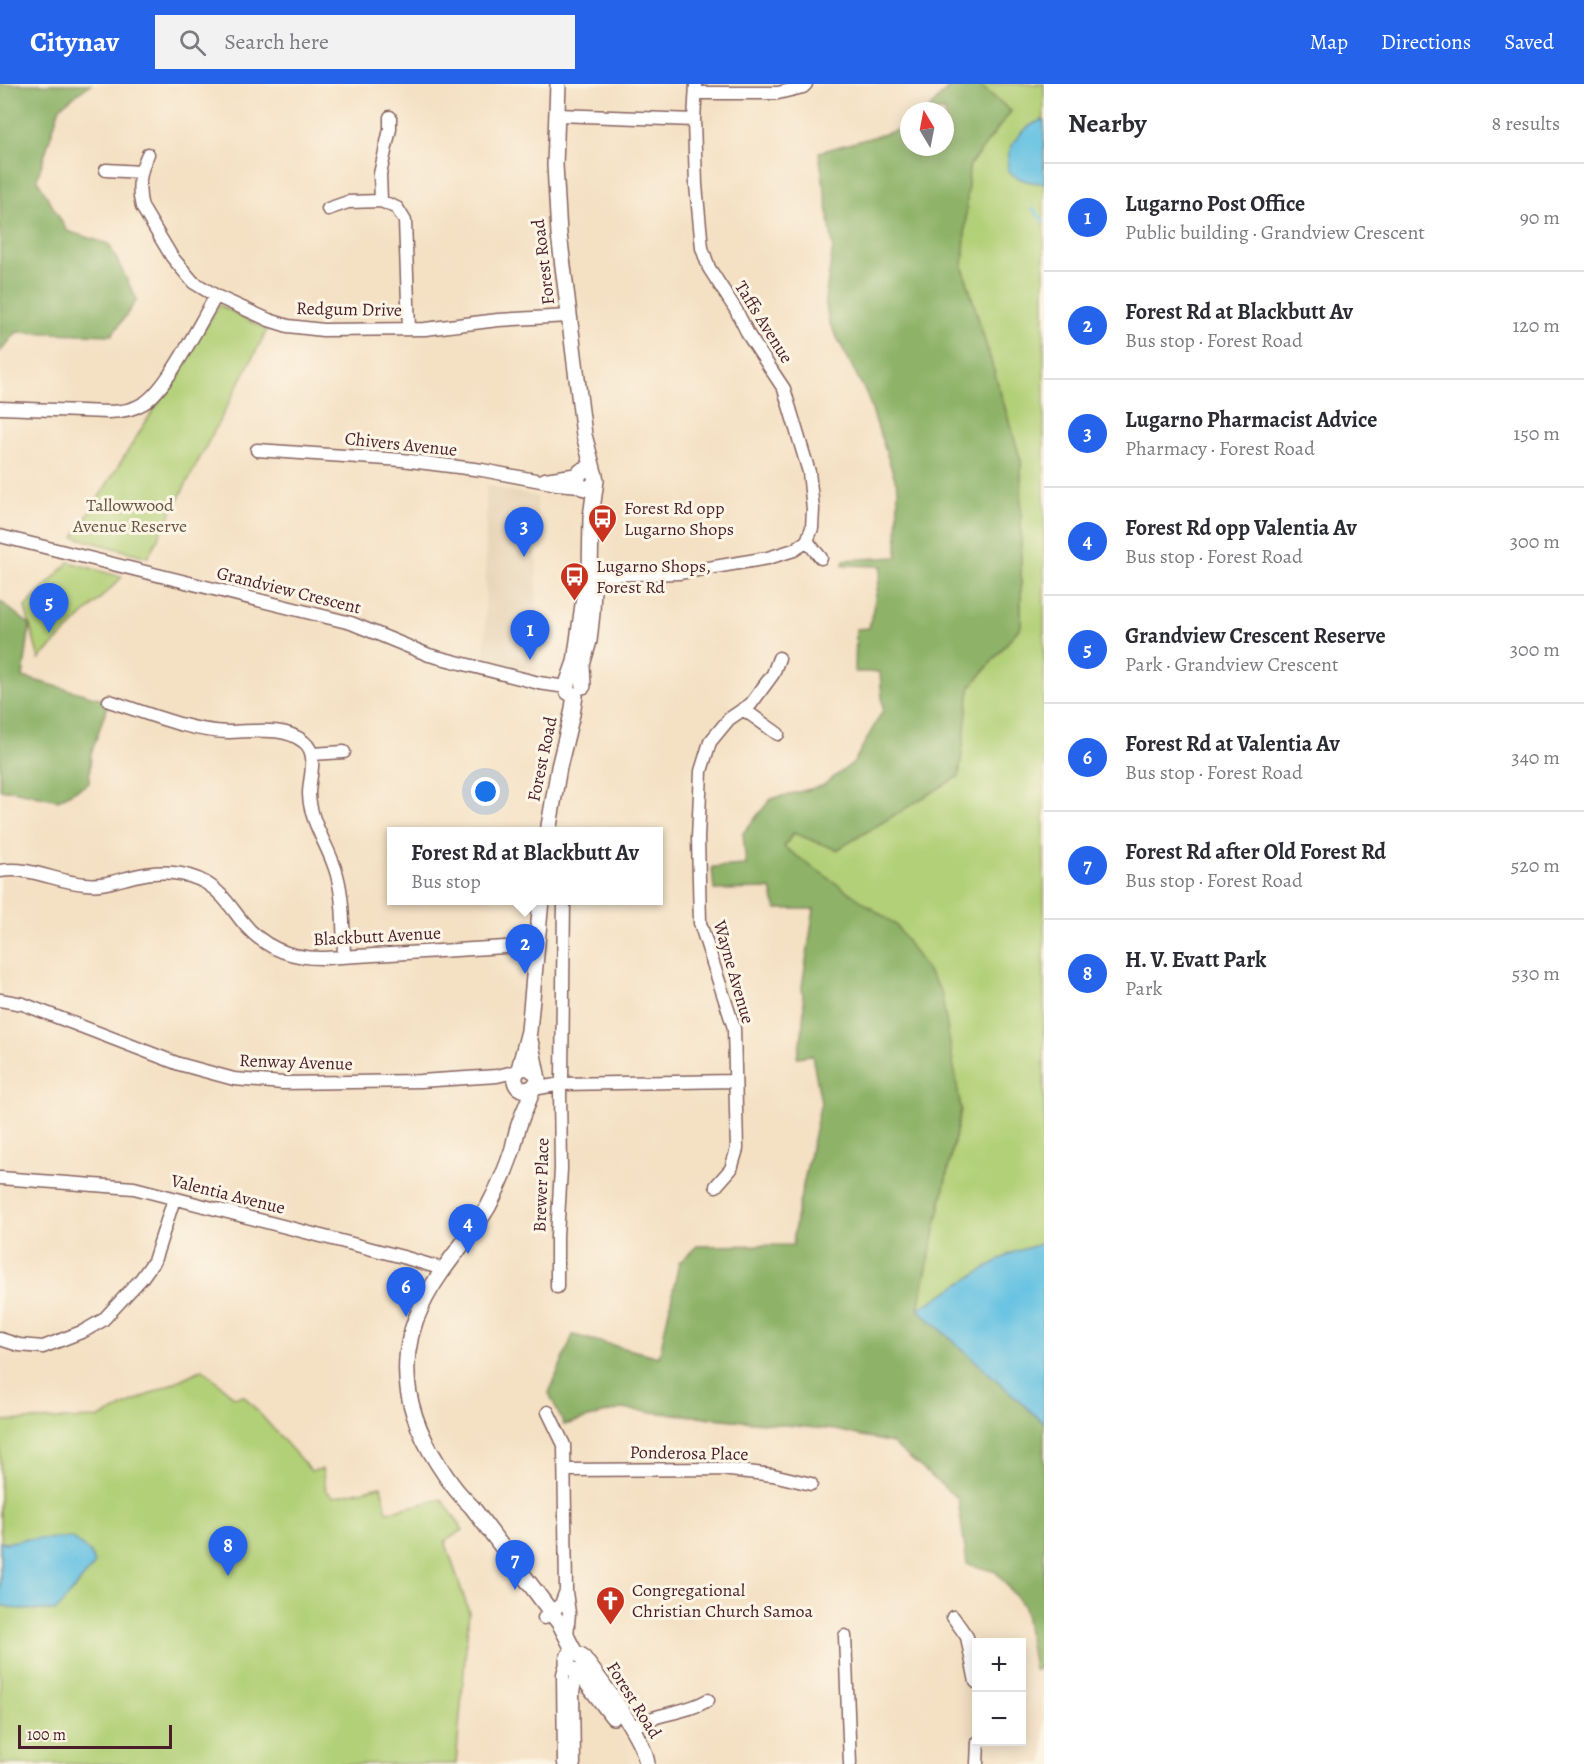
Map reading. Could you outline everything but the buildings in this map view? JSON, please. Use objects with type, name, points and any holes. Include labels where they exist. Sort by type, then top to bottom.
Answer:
[{"type":"street","name":"Forest Road","points":[[549,827],[557,776],[572,714],[583,595],[591,575],[591,517],[585,479],[584,435],[556,207],[558,84]]},
{"type":"street","points":[[696,88],[778,93],[803,87],[806,84]]},
{"type":"street","name":"Taffs Avenue","points":[[696,88],[694,120],[696,185],[702,248],[709,268],[736,310],[749,336],[784,389],[809,472],[813,509],[812,528],[807,541]]},
{"type":"street","points":[[557,115],[694,120]]},
{"type":"street","points":[[381,201],[380,174],[390,129],[390,117]]},
{"type":"street","name":"Redgum Drive","points":[[148,154],[141,172],[140,201],[150,222],[178,266],[193,282],[216,296],[277,323],[299,328],[409,329],[569,316]]},
{"type":"street","points":[[106,170],[141,172]]},
{"type":"street","points":[[328,209],[348,202],[381,201],[397,208],[405,221],[409,329]]},
{"type":"street","points":[[0,408],[119,412],[137,407],[151,398],[164,382],[216,296]]},
{"type":"street","name":"Chivers Avenue","points":[[257,450],[402,460],[557,484],[585,479]]},
{"type":"street","name":"Grandview Crescent","points":[[0,536],[351,623],[429,655],[539,682],[573,687]]},
{"type":"street","points":[[591,575],[691,572],[768,558],[794,550],[807,541],[821,558]]},
{"type":"street","name":"Wayne Avenue","points":[[716,1186],[731,1169],[737,1149],[734,1028],[700,923],[698,838],[701,771],[710,742],[729,718],[751,704],[763,689],[779,658]]},
{"type":"street","points":[[109,701],[203,729],[227,732],[269,731],[290,735],[304,742],[312,754],[310,803],[317,830],[338,875],[344,957]]},
{"type":"street","points":[[743,709],[778,734]]},
{"type":"street","points":[[312,754],[344,752]]},
{"type":"street","name":"Blackbutt Avenue","points":[[0,871],[31,871],[88,884],[107,883],[156,872],[187,876],[214,889],[258,938],[277,950],[311,958],[537,945]]},
{"type":"street","points":[[540,905],[526,1079],[561,1084],[735,1081]]},
{"type":"street","points":[[561,1084],[564,905]]},
{"type":"street","name":"Renway Avenue","points":[[0,1000],[23,1004],[179,1064],[234,1079],[283,1083],[454,1080],[497,1076],[526,1079]]},
{"type":"street","name":"Forest Road","points":[[526,1079],[519,1124],[509,1159],[494,1194],[475,1227],[443,1269],[422,1304],[414,1326],[409,1346],[407,1380],[411,1408],[420,1433],[460,1496],[465,1512],[567,1636],[574,1663],[605,1687],[631,1729],[647,1764]]},
{"type":"street","name":"Brewer Place","points":[[557,1287],[561,1084]]},
{"type":"street","name":"Valentia Avenue","points":[[0,1178],[117,1186],[412,1259],[443,1269]]},
{"type":"street","points":[[0,1338],[19,1345],[43,1347],[58,1343],[103,1320],[141,1279],[154,1261],[174,1199]]},
{"type":"street","points":[[548,1412],[564,1445],[566,1591],[569,1613],[567,1636]]},
{"type":"street","name":"Ponderosa Place","points":[[565,1470],[721,1469],[773,1475],[811,1484]]},
{"type":"street","points":[[548,1615],[563,1601],[566,1591]]},
{"type":"street","name":"Forest Road","points":[[548,1615],[554,1632],[616,1722],[640,1764]]},
{"type":"street","points":[[953,1617],[966,1637],[972,1664]]},
{"type":"street","points":[[845,1636],[850,1764]]},
{"type":"street","points":[[574,1663],[574,1764]]},
{"type":"street","points":[[564,1764],[563,1674],[574,1663]]},
{"type":"street","points":[[573,1699],[581,1692],[592,1689]]},
{"type":"street","points":[[631,1729],[646,1720],[690,1709],[708,1700]]},
{"type":"street","points":[[976,1764],[978,1746]]},
{"type":"shaded area","points":[[486,485],[537,497],[536,672],[485,658]]},
{"type":"green space","points":[[0,84],[91,84],[60,107],[37,179],[67,231],[109,244],[137,300],[112,335],[17,332],[0,352]]},
{"type":"green space","points":[[978,84],[1044,84],[1044,1423],[918,1309],[961,1109],[819,873],[784,847],[793,833],[959,777],[970,688],[1021,626],[1021,461],[963,268],[969,166],[1011,111]]},
{"type":"green space","points":[[978,84],[1011,111],[969,166],[963,268],[1021,461],[1021,626],[970,688],[959,776],[837,850],[793,833],[784,847],[896,925],[941,991],[961,1109],[918,1309],[1044,1423],[1044,1668],[1034,1670],[1024,1607],[996,1572],[967,1564],[958,1499],[892,1443],[836,1430],[621,1409],[564,1425],[549,1393],[573,1335],[659,1357],[679,1263],[697,1246],[793,1245],[796,1218],[821,1102],[812,1055],[797,1057],[804,1008],[802,987],[814,909],[776,909],[771,889],[714,890],[712,867],[746,865],[743,833],[771,799],[822,786],[854,762],[883,710],[880,672],[855,672],[856,629],[869,628],[882,566],[843,565],[844,560],[897,557],[898,488],[867,395],[829,322],[825,300],[833,247],[819,152],[900,130],[900,156],[954,156],[954,102],[935,102],[951,85]]},
{"type":"green space","name":"Tallowwood Avenue Reserve","points":[[219,305],[267,330],[148,557],[74,537]]},
{"type":"green space","points":[[69,562],[122,577],[39,659],[25,607]]},
{"type":"green space","points":[[0,601],[30,625],[23,677],[109,701],[91,754],[89,783],[58,800],[12,790],[0,790]]},
{"type":"green space","points":[[203,1369],[234,1397],[244,1396],[311,1471],[322,1469],[326,1490],[333,1497],[381,1486],[387,1512],[442,1499],[463,1530],[445,1541],[469,1612],[456,1764],[0,1764],[0,1421],[99,1418]]},
{"type":"water","points":[[1042,120],[1044,121],[1044,183],[1029,182],[1008,171],[1009,154],[1021,133]]},
{"type":"water","points":[[1044,1243],[1044,1423],[918,1309],[1011,1253]]},
{"type":"water","points":[[72,1538],[91,1553],[94,1565],[56,1611],[17,1609],[0,1605],[0,1542]]},
{"type":"waterway","points":[[1033,209],[1044,221]]},
{"type":"place","name":"Forest Rd opp Lugarno Shops","points":[[603,544]]},
{"type":"place","name":"Lugarno Pharmacist Advice","points":[[524,557]]},
{"type":"place","name":"Lugarno Shops, Forest Rd","points":[[575,602]]},
{"type":"place","name":"Grandview Crescent Reserve","points":[[49,633]]},
{"type":"place","name":"Lugarno Post Office","points":[[530,660]]},
{"type":"place","name":"Forest Rd at Blackbutt Av","points":[[525,974]]},
{"type":"place","name":"Forest Rd opp Valentia Av","points":[[468,1254]]},
{"type":"place","name":"Forest Rd at Valentia Av","points":[[406,1317]]},
{"type":"place","name":"H. V. Evatt Park","points":[[228,1576]]},
{"type":"place","name":"Forest Rd after Old Forest Rd","points":[[515,1590]]},
{"type":"place","name":"Congregational Christian Church Samoa","points":[[611,1626]]}]
